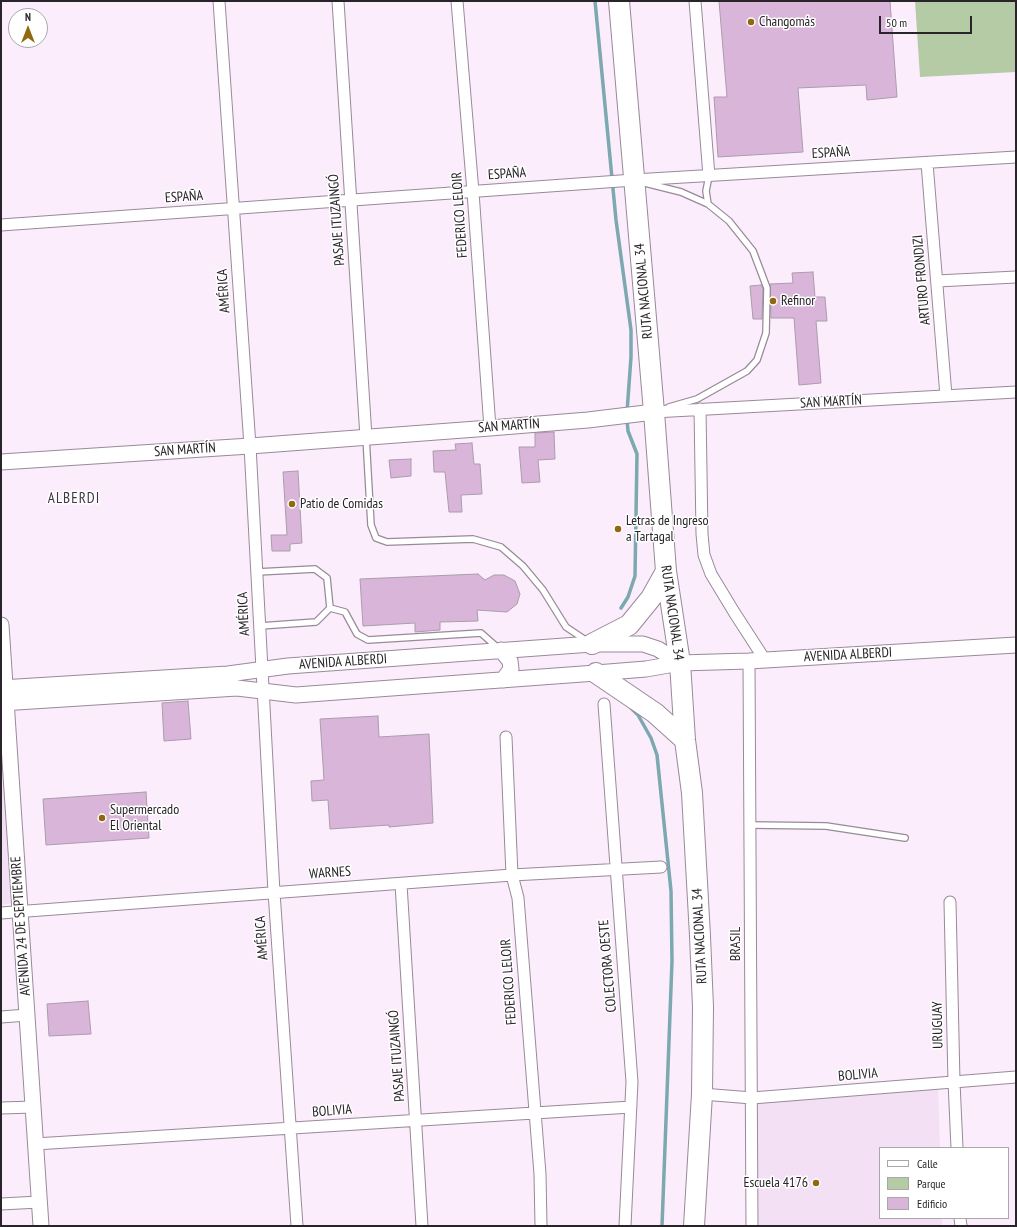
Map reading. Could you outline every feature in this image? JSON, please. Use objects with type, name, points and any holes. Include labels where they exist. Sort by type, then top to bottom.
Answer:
[{"type":"highway","name":"RUTA NACIONAL 34","points":[[619,1],[626,181],[654,412],[666,571],[680,664],[685,740],[692,793],[703,1007],[702,1094],[694,1226]]},
{"type":"highway","points":[[592,644],[629,625],[651,598],[666,571]]},
{"type":"highway","points":[[596,673],[654,713],[685,740]]},
{"type":"main road","name":"SAN MARTÍN","points":[[1,462],[250,446],[490,428],[588,420],[654,412]]},
{"type":"main road","name":"AVENIDA 24 DE SEPTIEMBRE","points":[[1,625],[3,695],[20,911],[41,1226]]},
{"type":"main road","name":"AVENIDA ALBERDI","points":[[3,695],[228,674],[288,666],[592,644],[643,644],[658,649],[680,664]]},
{"type":"main road","name":"AVENIDA ALBERDI","points":[[3,695],[237,688],[296,695],[646,669],[680,664],[1016,645]]},
{"type":"main road","points":[[501,650],[510,661],[511,669],[503,680]]},
{"type":"street","name":"AMÉRICA","points":[[219,1],[250,446],[274,892],[297,1226]]},
{"type":"street","name":"PASAJE ITUZAINGÓ","points":[[338,1],[366,437]]},
{"type":"street","name":"FEDERICO LELOIR","points":[[457,1],[473,192],[490,428]]},
{"type":"street","points":[[695,1],[709,176]]},
{"type":"street","name":"ESPAÑA","points":[[1,225],[606,182],[1016,157]]},
{"type":"street","name":"ARTURO FRONDIZI","points":[[928,163],[946,396]]},
{"type":"street","points":[[937,281],[1016,277]]},
{"type":"street","name":"SAN MARTÍN","points":[[654,412],[1016,392]]},
{"type":"street","points":[[700,409],[702,534],[704,555],[711,574],[765,660]]},
{"type":"street","name":"BRASIL","points":[[749,661],[752,1226]]},
{"type":"street","name":"COLECTORA OESTE","points":[[604,704],[615,870],[632,1082],[625,1226]]},
{"type":"street","name":"FEDERICO LELOIR","points":[[506,737],[512,875],[518,898],[540,1174],[541,1226]]},
{"type":"street","name":"WARNES","points":[[1,913],[512,875],[661,867]]},
{"type":"street","name":"PASAJE ITUZAINGÓ","points":[[400,884],[422,1226]]},
{"type":"street","name":"URUGUAY","points":[[950,902],[957,1147]]},
{"type":"street","points":[[1,1016],[27,1015]]},
{"type":"street","name":"BOLIVIA","points":[[702,1094],[752,1098],[1016,1077]]},
{"type":"street","points":[[1,1108],[33,1107]]},
{"type":"street","name":"BOLIVIA","points":[[35,1144],[631,1107]]},
{"type":"street","points":[[1,1204],[39,1202]]},
{"type":"lane","points":[[708,204],[706,190],[709,176]]},
{"type":"lane","points":[[626,181],[681,192],[708,204],[729,221],[753,251],[767,288],[766,333],[757,360],[747,371],[697,399],[654,412]]},
{"type":"lane","points":[[366,437],[371,525],[376,538],[387,542],[473,539],[501,548],[523,566],[538,584],[566,628],[592,644]]},
{"type":"lane","points":[[257,572],[314,569],[327,578],[330,608]]},
{"type":"lane","points":[[260,626],[316,622],[330,608]]},
{"type":"lane","points":[[330,608],[345,612],[357,634],[368,640],[481,633],[501,650]]},
{"type":"lane","points":[[750,825],[826,826],[905,838]]},
{"type":"shaded area","points":[[1,716],[15,903],[1,905]]},
{"type":"shaded area","name":"Escuela 4176","points":[[938,1084],[940,1147],[879,1147],[879,1219],[942,1219],[942,1226],[752,1226],[752,1098]]},
{"type":"green space","points":[[915,1],[1016,1],[1016,72],[920,77]]},
{"type":"building","points":[[719,1],[890,1],[897,97],[867,100],[866,85],[798,88],[803,152],[718,157],[714,97],[727,97]]},
{"type":"building","points":[[813,272],[815,297],[825,297],[827,321],[816,321],[821,383],[799,385],[794,318],[771,318],[770,284],[793,283],[792,273]]},
{"type":"building","points":[[761,285],[763,289],[762,319],[753,319],[750,286]]},
{"type":"building","points":[[554,432],[555,459],[538,460],[540,482],[522,483],[519,447],[535,447],[535,433]]},
{"type":"building","points":[[472,443],[474,464],[480,464],[482,494],[461,495],[462,512],[449,512],[445,472],[434,472],[433,451],[456,450],[455,444]]},
{"type":"building","points":[[411,459],[411,476],[391,478],[389,460]]},
{"type":"building","name":"Patio de Comidas","points":[[298,471],[302,543],[290,544],[290,551],[272,551],[271,535],[287,535],[283,472]]},
{"type":"building","points":[[478,574],[485,580],[494,575],[504,575],[515,581],[520,594],[517,604],[507,612],[477,610],[478,621],[440,622],[440,630],[415,632],[415,623],[363,626],[360,579]]},
{"type":"building","points":[[188,701],[191,739],[164,741],[162,703]]},
{"type":"building","points":[[378,716],[379,737],[429,734],[433,823],[389,827],[389,825],[330,829],[328,800],[312,801],[311,781],[324,780],[320,719]]},
{"type":"building","name":"Supermercado El Oriental","points":[[146,792],[149,838],[46,845],[43,799]]},
{"type":"building","points":[[88,1001],[91,1034],[49,1036],[47,1004]]},
{"type":"waterway","points":[[595,1],[616,220],[631,330],[631,357],[627,412]]},
{"type":"waterway","points":[[621,608],[628,597],[635,576],[637,454],[628,431],[627,420]]},
{"type":"waterway","points":[[631,708],[638,715],[651,738],[657,755],[671,891],[672,961],[662,1226]]},
{"type":"place","name":"Changomás","points":[[751,22]]},
{"type":"place","name":"Refinor","points":[[773,301]]},
{"type":"place","name":"Patio de Comidas","points":[[292,504]]},
{"type":"place","name":"Letras de Ingreso a Tartagal","points":[[618,529]]},
{"type":"place","name":"Supermercado El Oriental","points":[[102,818]]},
{"type":"place","name":"Escuela 4176","points":[[816,1183]]},
{"type":"district","name":"ALBERDI","points":[[74,499]]}]
